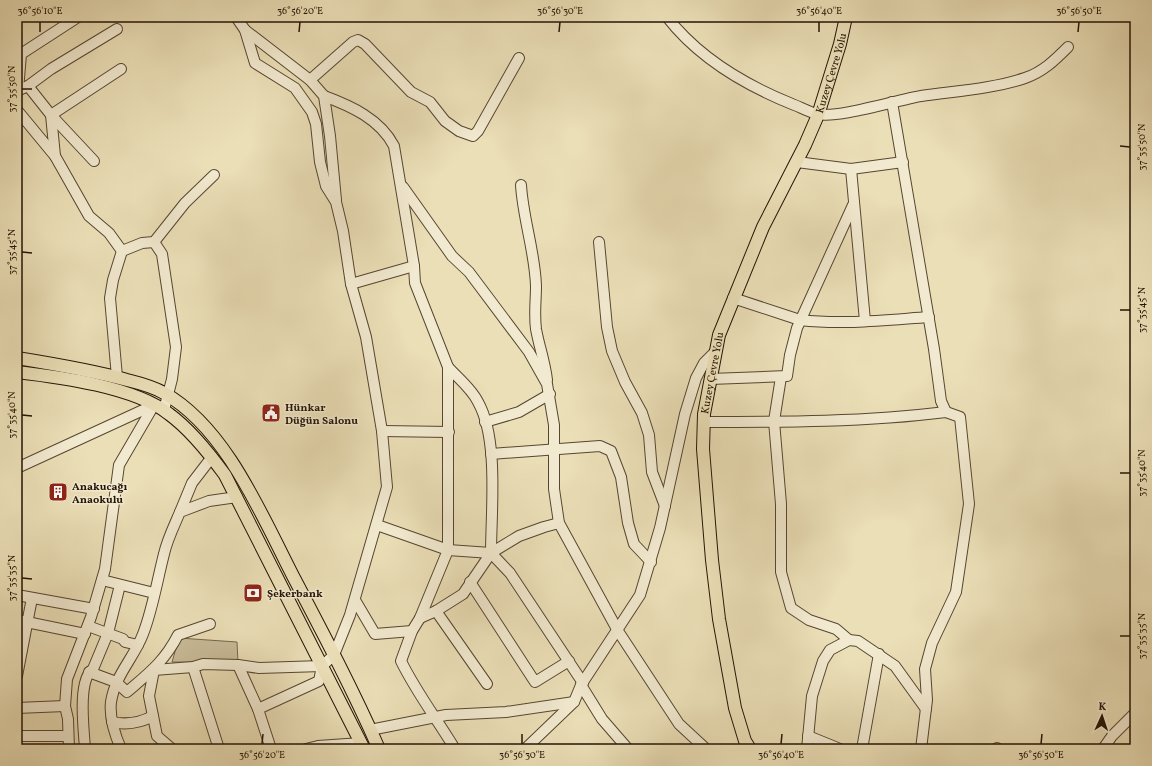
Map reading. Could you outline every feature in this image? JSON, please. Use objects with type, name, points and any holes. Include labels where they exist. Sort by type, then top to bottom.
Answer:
[{"type":"main road","name":"Kuzey Çevre Yolu","points":[[750,749],[745,741],[735,708],[719,619],[712,560],[703,449],[704,422],[716,350],[733,298],[748,267],[763,227],[797,162],[818,115],[840,44],[846,17]]},
{"type":"main road","points":[[17,358],[117,377],[144,384],[168,396],[187,410],[225,452],[246,486],[334,655],[379,749]]},
{"type":"main road","points":[[17,372],[112,389],[159,407],[185,428],[225,475],[362,746]]},
{"type":"street","points":[[78,17],[21,54],[18,90],[28,86],[51,69],[117,29]]},
{"type":"street","points":[[236,17],[245,30],[310,80],[324,96],[359,111],[377,124],[388,135],[394,146],[402,186],[414,266],[415,283],[429,322],[448,367],[478,401],[485,422],[491,454],[491,553]]},
{"type":"street","points":[[667,17],[679,32],[731,74],[781,100],[818,115],[834,115],[920,96],[982,88],[1025,78],[1049,67],[1068,47]]},
{"type":"street","points":[[245,30],[255,63],[295,88],[312,112],[316,124],[320,162],[326,186],[336,202]]},
{"type":"street","points":[[310,80],[353,42],[358,40],[365,44],[411,92],[430,102],[445,121],[459,131],[473,136],[478,131],[519,58]]},
{"type":"street","points":[[51,115],[121,69]]},
{"type":"street","points":[[28,86],[51,115],[94,161]]},
{"type":"street","points":[[258,709],[319,681],[322,666],[334,655],[355,600],[387,487],[382,431],[366,337],[351,284],[336,202],[330,136],[324,96]]},
{"type":"street","points":[[892,102],[929,317],[941,401],[946,412]]},
{"type":"street","points":[[17,110],[55,156],[75,188],[89,216],[109,232],[122,251]]},
{"type":"street","points":[[51,115],[55,156]]},
{"type":"street","points":[[797,162],[851,169],[903,162]]},
{"type":"street","points":[[851,169],[853,205],[865,322]]},
{"type":"street","points":[[117,377],[110,298],[112,280],[122,251],[142,243],[154,242],[185,203],[214,175]]},
{"type":"street","points":[[521,185],[522,205],[532,254],[536,285],[534,312],[536,329],[545,367],[554,425],[554,489],[559,523],[618,631],[679,724],[706,749]]},
{"type":"street","points":[[402,186],[452,256],[469,272],[528,352],[547,384]]},
{"type":"street","points":[[710,380],[786,376],[793,340],[800,320],[853,205]]},
{"type":"street","points":[[69,749],[68,719],[65,706],[68,679],[94,609],[105,569],[119,465],[168,396],[172,379],[176,347],[162,254],[154,242]]},
{"type":"street","points":[[599,242],[607,327],[612,350],[625,382],[642,413],[649,435],[652,472],[665,506]]},
{"type":"street","points":[[351,284],[414,266]]},
{"type":"street","points":[[733,298],[800,320],[821,322],[865,322],[929,317]]},
{"type":"street","points":[[529,748],[574,702],[582,684],[618,631],[640,595],[651,562],[685,414],[696,378],[704,363],[716,350]]},
{"type":"street","points":[[448,367],[448,550],[420,618],[412,631],[401,661],[411,682],[436,717],[455,749]]},
{"type":"street","points":[[781,377],[774,421],[781,504],[781,572],[791,608],[809,620],[836,630],[849,640],[858,641],[879,654],[895,666],[926,709]]},
{"type":"street","points":[[485,422],[519,412],[550,394]]},
{"type":"street","points":[[17,468],[159,407]]},
{"type":"street","points":[[704,422],[827,421],[893,418],[946,412],[960,417],[969,504],[956,592],[932,644],[925,669],[926,709],[921,749]]},
{"type":"street","points":[[382,431],[449,432]]},
{"type":"street","points":[[491,454],[600,446],[611,450],[621,478],[628,523],[634,544],[651,562]]},
{"type":"street","points":[[122,749],[116,738],[112,722],[111,703],[116,682],[138,646],[154,593],[164,552],[192,483],[212,458]]},
{"type":"street","points":[[180,512],[209,501],[237,497]]},
{"type":"street","points":[[420,618],[436,611],[463,594],[491,553],[519,536],[559,523]]},
{"type":"street","points":[[377,525],[448,550],[491,553],[510,573],[569,661],[602,718],[628,749]]},
{"type":"street","points":[[102,580],[154,593]]},
{"type":"street","points":[[470,582],[535,682],[569,661]]},
{"type":"street","points":[[85,749],[83,704],[84,688],[89,672],[93,669],[108,633],[120,585]]},
{"type":"street","points":[[17,595],[94,609]]},
{"type":"street","points":[[17,676],[22,621],[32,598]]},
{"type":"street","points":[[355,600],[375,634],[412,631]]},
{"type":"street","points":[[436,611],[487,684]]},
{"type":"street","points":[[22,621],[108,633],[123,638],[125,642],[138,646]]},
{"type":"street","points":[[89,672],[116,682],[127,692],[154,670],[168,654],[178,635],[210,624]]},
{"type":"street","points":[[807,749],[812,696],[823,661],[830,650],[849,640]]},
{"type":"street","points":[[862,749],[879,654]]},
{"type":"street","points":[[154,670],[193,668],[203,664],[238,665],[259,668],[322,666]]},
{"type":"street","points":[[238,665],[258,709],[270,749]]},
{"type":"street","points":[[193,668],[219,749]]},
{"type":"street","points":[[154,670],[149,696],[157,736],[172,749]]},
{"type":"street","points":[[370,730],[436,717],[475,712],[506,712],[574,702]]},
{"type":"street","points":[[17,708],[65,706]]},
{"type":"street","points":[[1103,749],[1112,736],[1135,713]]},
{"type":"street","points":[[112,722],[123,725],[145,720],[153,716]]},
{"type":"street","points":[[17,736],[68,736]]},
{"type":"street","points":[[808,736],[840,749]]},
{"type":"street","points":[[309,749],[362,746]]},
{"type":"shaded area","points":[[179,638],[237,642],[238,663],[172,662]]},
{"type":"place","name":"Hünkar Düğün Salonu","points":[[271,413]]},
{"type":"place","name":"Anakucağı Anaokulu","points":[[58,492]]},
{"type":"place","name":"Şekerbank","points":[[253,593]]}]
